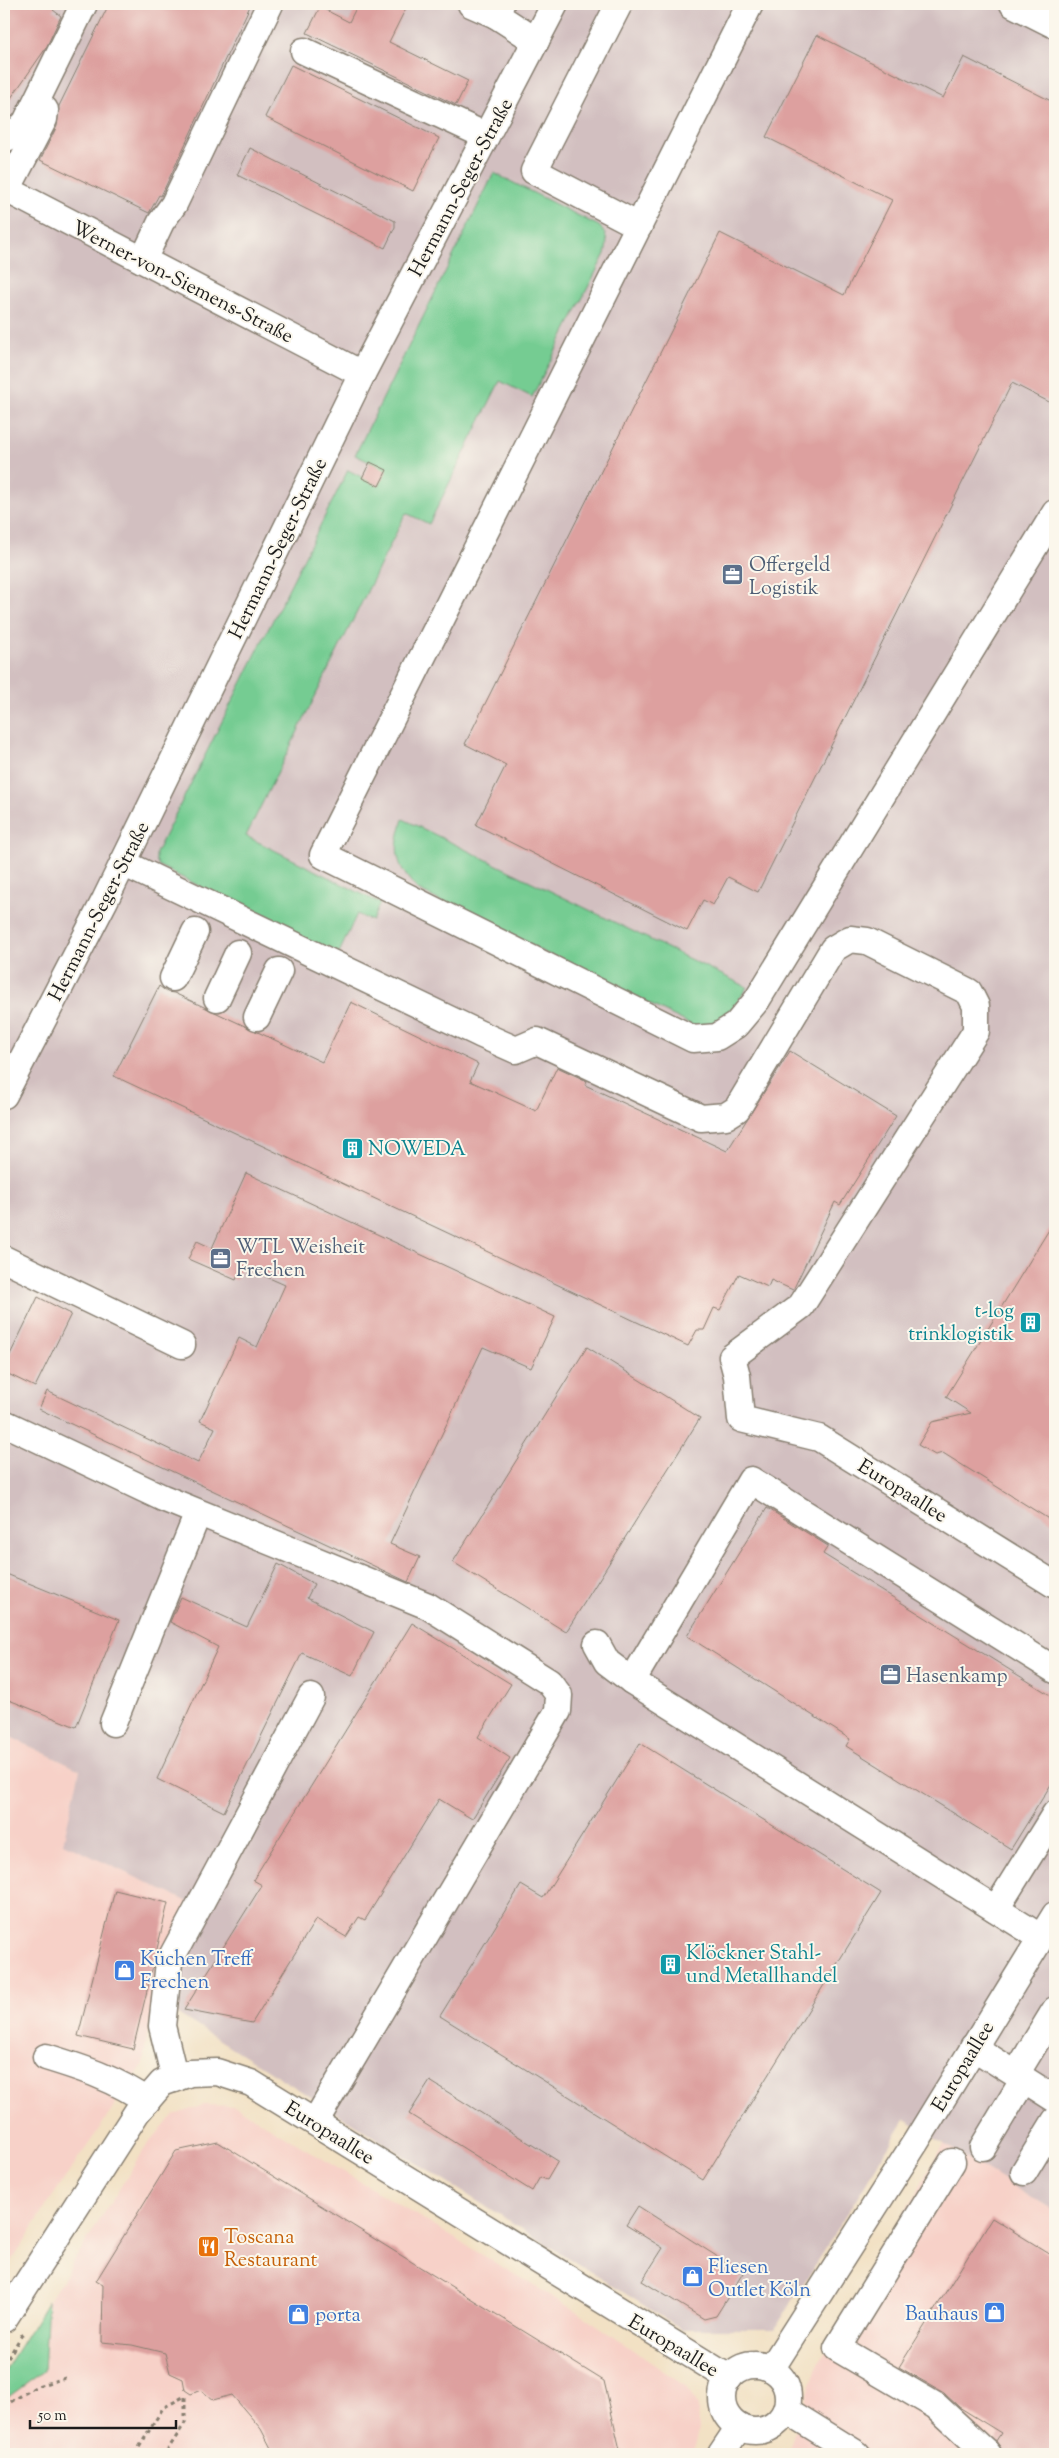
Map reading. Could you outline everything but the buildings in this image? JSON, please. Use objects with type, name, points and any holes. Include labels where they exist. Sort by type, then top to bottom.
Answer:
[{"type":"street","points":[[4,139],[16,133],[26,122],[84,4]]},
{"type":"street","points":[[143,260],[161,222],[174,204],[270,4]]},
{"type":"street","points":[[471,4],[498,10],[536,41]]},
{"type":"street","name":"Hermann-Seger-Straße","points":[[4,1095],[123,863],[362,374],[555,4]]},
{"type":"street","points":[[619,4],[534,171],[639,226]]},
{"type":"street","points":[[750,4],[323,855],[693,1039],[718,1037],[736,1024],[757,1000],[1055,513]]},
{"type":"street","points":[[1013,4],[1055,26]]},
{"type":"street","points":[[304,51],[486,136]]},
{"type":"street","points":[[6,189],[44,119],[45,111],[37,100]]},
{"type":"street","name":"Werner-von-Siemens-Straße","points":[[6,189],[362,374]]},
{"type":"street","name":"Europaallee","points":[[123,863],[516,1050],[537,1041],[701,1118],[726,1116],[738,1109],[833,948],[850,939],[867,941],[969,992],[976,1006],[976,1031],[801,1306],[732,1358],[741,1419],[819,1438],[1055,1585]]},
{"type":"street","points":[[173,978],[195,932]]},
{"type":"street","points":[[217,998],[238,953]]},
{"type":"street","points":[[257,1017],[279,971]]},
{"type":"street","points":[[4,1259],[182,1344]]},
{"type":"street","points":[[4,1423],[163,1498],[428,1606],[549,1682],[559,1695],[558,1711],[315,2122]]},
{"type":"street","points":[[632,1680],[751,1480],[1055,1670]]},
{"type":"street","points":[[113,1723],[198,1512]]},
{"type":"street","points":[[597,1644],[607,1662],[632,1680],[1040,1938]]},
{"type":"street","points":[[175,2079],[162,2026],[169,1962],[311,1697]]},
{"type":"street","points":[[996,1910],[1055,1814]]},
{"type":"street","name":"Europaallee","points":[[739,2427],[732,2421],[723,2405],[725,2386],[729,2378],[738,2370],[748,2366],[760,2366],[771,2369],[1055,1915]]},
{"type":"street","points":[[983,2147],[1055,2010]]},
{"type":"street","points":[[974,2047],[1055,2099]]},
{"type":"street","points":[[46,2057],[93,2072],[127,2087],[147,2100]]},
{"type":"street","name":"Europaallee","points":[[14,2325],[137,2112],[162,2083],[190,2073],[217,2072],[251,2083],[729,2378]]},
{"type":"street","points":[[1024,2172],[1055,2121]]},
{"type":"street","points":[[952,2162],[837,2348],[936,2406],[988,2454]]},
{"type":"street","points":[[721,2454],[739,2427],[750,2431],[766,2429],[780,2420],[786,2410],[788,2398],[786,2387],[780,2377],[771,2369]]},
{"type":"street","points":[[786,2410],[857,2454]]},
{"type":"path","points":[[4,2365],[14,2325]]},
{"type":"path","points":[[4,2406],[37,2386],[69,2377]]},
{"type":"path","points":[[136,2454],[163,2408],[185,2396],[185,2423],[165,2454]]},
{"type":"shaded area","points":[[4,4],[1055,4],[1055,2212],[905,2120],[775,2329],[682,2329],[157,2001],[188,1902],[63,1843],[80,1770],[4,1734]]},
{"type":"shaded area","points":[[4,1734],[80,1770],[64,1843],[188,1902],[147,2035],[143,2065],[48,2203],[4,2274]]},
{"type":"shaded area","name":"porta","points":[[204,2105],[234,2106],[584,2316],[685,2386],[698,2406],[699,2428],[692,2454],[4,2454],[4,2372],[147,2145],[174,2115]]},
{"type":"shaded area","points":[[944,2144],[1055,2212],[1055,2454],[787,2454],[817,2367]]},
{"type":"green space","points":[[494,173],[599,226],[606,236],[606,250],[532,397],[500,381],[429,524],[406,513],[246,836],[380,903],[372,921],[357,914],[338,955],[159,866],[156,860],[156,853],[348,470],[379,486],[386,470],[355,455]]},
{"type":"green space","points":[[403,819],[747,987],[727,1013],[715,1021],[698,1028],[418,890],[405,873],[398,857],[398,840]]},
{"type":"green space","points":[[48,2301],[44,2371],[4,2400],[4,2372]]},
{"type":"place","name":"Offergeld Logistik","points":[[733,575]]},
{"type":"place","name":"NOWEDA","points":[[352,1148]]},
{"type":"place","name":"WTL Weisheit Frechen","points":[[220,1258]]},
{"type":"place","name":"t-log trinklogistik","points":[[1030,1322]]},
{"type":"place","name":"Hasenkamp","points":[[890,1675]]},
{"type":"place","name":"Klöckner Stahl- und Metallhandel","points":[[670,1964]]},
{"type":"place","name":"Küchen Treff Frechen","points":[[124,1970]]},
{"type":"place","name":"Toscana Restaurant","points":[[208,2247]]},
{"type":"place","name":"Fliesen Outlet Köln","points":[[692,2277]]},
{"type":"place","name":"Bauhaus","points":[[994,2313]]},
{"type":"place","name":"porta","points":[[299,2314]]}]
